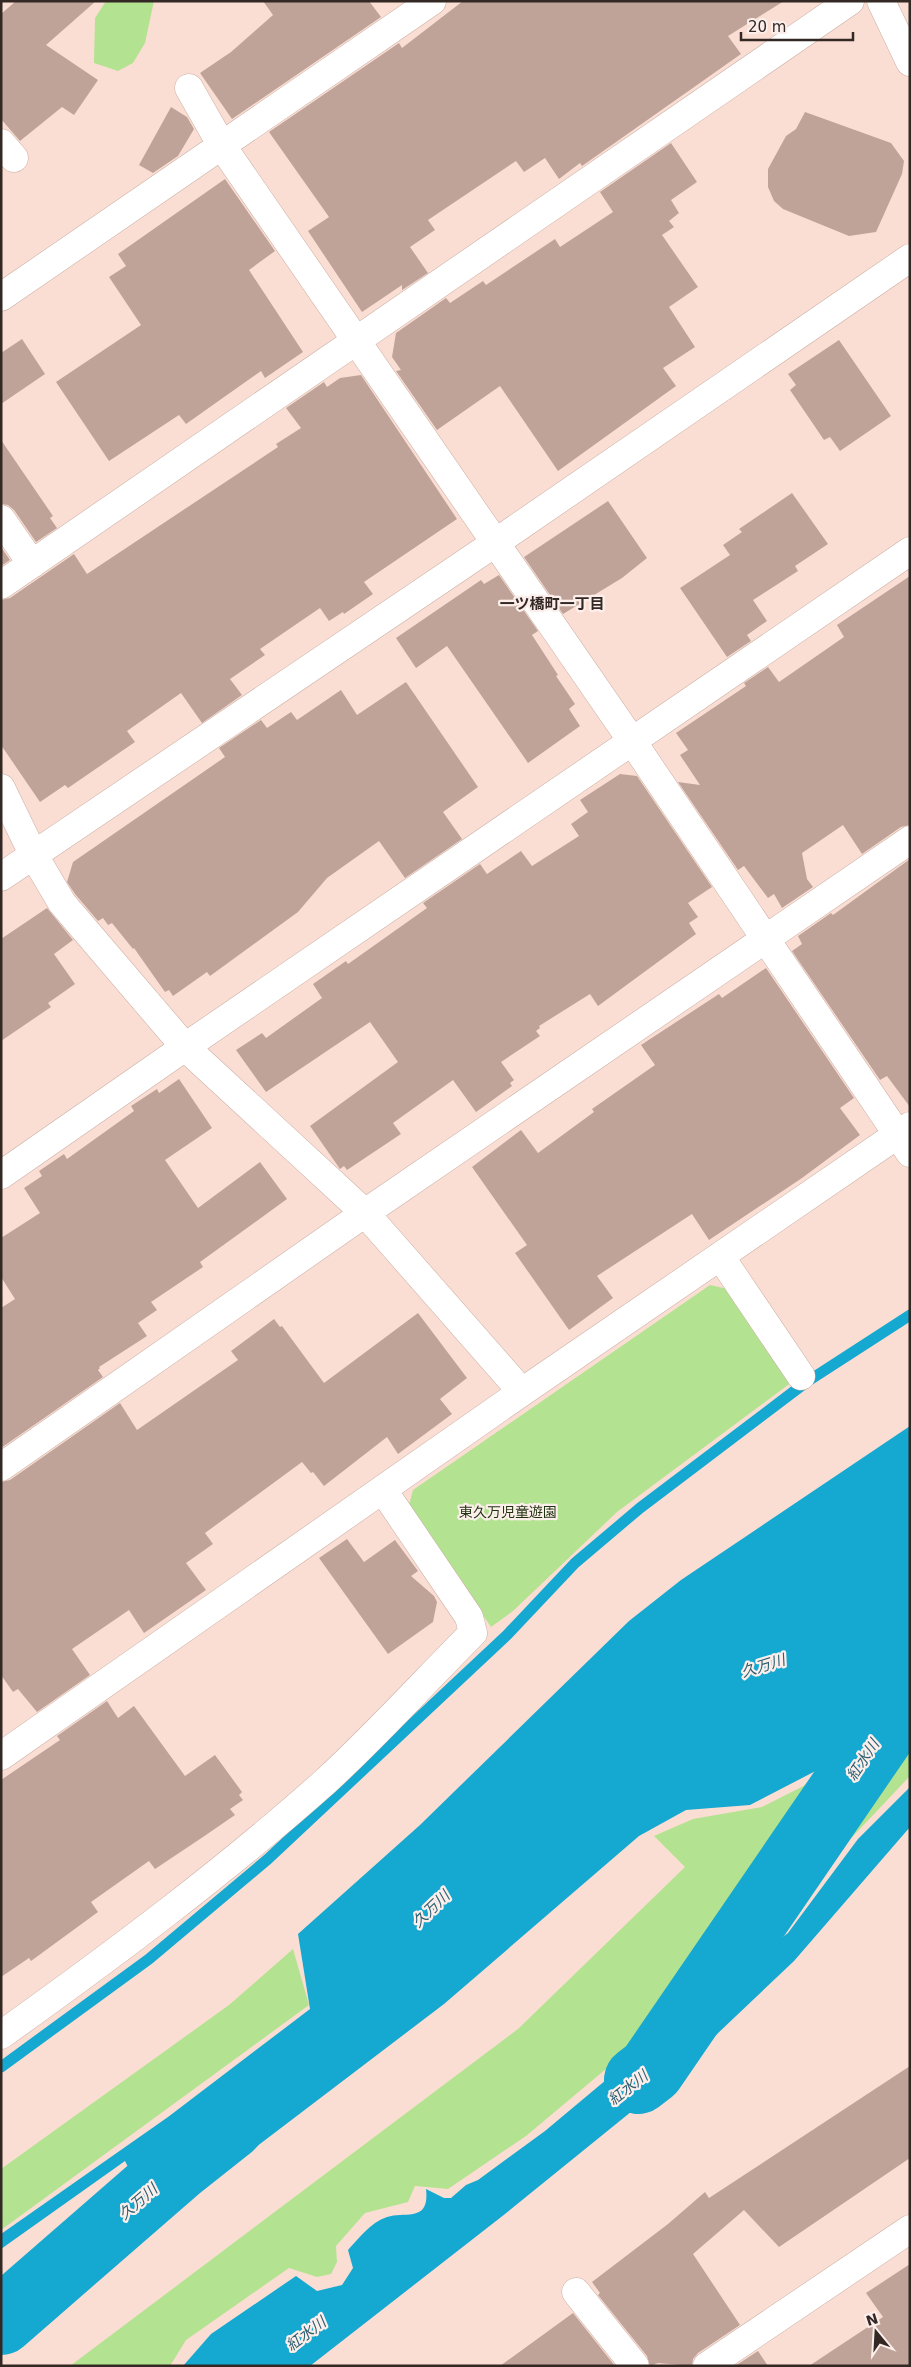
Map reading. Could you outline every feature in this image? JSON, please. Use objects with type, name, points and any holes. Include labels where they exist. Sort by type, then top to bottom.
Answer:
[{"type":"street","points":[[1,297],[432,1]]},
{"type":"street","points":[[1,585],[850,1]]},
{"type":"street","points":[[882,1],[910,62]]},
{"type":"street","points":[[1,1756],[720,1256],[905,1138],[764,938],[632,741],[222,146],[189,88]]},
{"type":"street","points":[[1,877],[495,543],[910,258]]},
{"type":"street","points":[[1,519],[32,564]]},
{"type":"street","points":[[1,1175],[184,1047],[910,551]]},
{"type":"street","points":[[1,788],[33,854],[62,903],[184,1047],[364,1213],[522,1392]]},
{"type":"street","points":[[1,1467],[364,1213],[910,840]]},
{"type":"street","points":[[720,1256],[801,1376]]},
{"type":"street","points":[[1,2035],[84,1976],[206,1882],[319,1786],[473,1633],[470,1617],[383,1490]]},
{"type":"street","points":[[707,2366],[910,2229]]},
{"type":"street","points":[[576,2292],[634,2366]]},
{"type":"green space","points":[[106,1],[154,1],[145,43],[133,63],[118,71],[94,63],[95,18]]},
{"type":"green space","name":"東久万児童遊園","points":[[710,1285],[728,1289],[792,1382],[617,1512],[513,1611],[491,1627],[409,1505],[413,1490]]},
{"type":"green space","points":[[910,1732],[910,1776],[806,1886],[779,1921],[526,2136],[448,2189],[415,2186],[408,2202],[365,2213],[336,2246],[337,2262],[331,2274],[317,2277],[289,2268],[186,2340],[170,2366],[70,2366],[518,2029],[685,1867],[654,1836],[693,1819],[762,1807]]},
{"type":"green space","points":[[293,1949],[309,2005],[1,2230],[1,2169],[229,2005]]},
{"type":"water","points":[[910,1426],[910,1722],[750,1805],[686,1810],[639,1836],[444,2004],[206,2185],[214,2171],[215,2159],[173,2182],[137,2185],[125,2161],[1,2249],[1,2234],[168,2117],[310,2009],[298,1934],[420,1825],[629,1621],[681,1580]]},
{"type":"water","points":[[910,1787],[910,1827],[794,1961],[658,2090],[505,2214],[310,2366],[183,2366],[211,2334],[296,2276],[317,2291],[342,2285],[353,2268],[348,2250],[370,2227],[387,2217],[415,2214],[420,2211],[424,2207],[426,2200],[426,2189],[444,2198],[451,2198],[466,2185],[478,2180],[545,2131],[698,2003],[788,1933],[858,1839]]},
{"type":"building","points":[[16,1],[96,1],[46,45],[98,80],[74,115],[62,107],[20,141],[1,119],[1,14]]},
{"type":"building","points":[[263,1],[369,1],[381,17],[232,119],[200,73],[231,52],[273,15]]},
{"type":"building","points":[[463,1],[784,1],[728,36],[741,54],[582,166],[580,163],[559,179],[545,158],[524,172],[516,161],[428,220],[435,230],[410,247],[428,273],[402,290],[402,285],[362,312],[308,231],[329,217],[269,132],[399,43],[402,48]]},
{"type":"building","points":[[171,107],[187,117],[194,129],[178,156],[153,173],[139,165]]},
{"type":"building","points":[[805,112],[891,143],[904,161],[902,174],[876,232],[849,236],[783,209],[774,201],[768,187],[768,169],[786,136],[796,129]]},
{"type":"building","points":[[671,143],[697,182],[671,200],[679,213],[669,221],[674,227],[662,235],[698,287],[669,307],[695,347],[663,368],[676,386],[558,471],[500,386],[437,430],[396,371],[401,370],[392,357],[396,333],[446,298],[450,303],[483,281],[486,285],[555,239],[560,247],[613,212],[600,192]]},
{"type":"building","points":[[225,179],[275,251],[249,270],[303,352],[265,378],[261,371],[186,424],[179,415],[109,461],[56,382],[141,325],[109,277],[126,266],[118,254]]},
{"type":"building","points":[[22,339],[45,374],[1,404],[1,353]]},
{"type":"building","points":[[839,340],[891,416],[840,451],[830,437],[824,440],[790,390],[796,385],[788,374]]},
{"type":"building","points":[[361,375],[457,519],[364,582],[373,594],[344,614],[343,612],[329,621],[320,608],[260,649],[265,655],[230,679],[242,695],[202,723],[181,693],[127,731],[135,742],[68,788],[65,785],[40,802],[1,745],[1,600],[10,598],[74,554],[87,574],[278,447],[276,444],[301,428],[286,408],[324,382],[327,387],[340,378]]},
{"type":"building","points":[[1,440],[53,516],[50,518],[57,528],[36,542],[14,510],[8,505],[1,504]]},
{"type":"building","points":[[792,493],[828,544],[795,566],[798,571],[753,600],[767,621],[747,635],[751,641],[727,657],[680,588],[730,555],[723,545],[742,532],[739,529]]},
{"type":"building","points":[[608,501],[647,558],[622,578],[563,614],[524,557]]},
{"type":"building","points":[[1,547],[10,560],[1,566]]},
{"type":"building","points":[[499,575],[538,631],[532,635],[575,704],[569,709],[580,726],[528,763],[447,646],[416,668],[396,638],[481,580],[484,584]]},
{"type":"building","points":[[910,576],[910,825],[901,827],[862,854],[843,825],[802,853],[807,879],[813,887],[782,908],[774,894],[768,898],[744,866],[738,870],[678,782],[700,785],[680,755],[688,750],[676,733],[746,686],[744,683],[768,667],[779,682],[844,637],[837,625]]},
{"type":"building","points":[[406,682],[478,787],[443,812],[462,839],[405,878],[379,841],[327,878],[298,912],[210,976],[207,972],[173,996],[169,990],[165,992],[134,948],[112,923],[108,925],[103,918],[98,921],[67,882],[73,862],[225,757],[219,748],[261,720],[267,728],[291,712],[297,720],[341,690],[357,715]]},
{"type":"building","points":[[620,774],[637,776],[712,887],[688,903],[698,917],[689,923],[696,934],[598,1006],[590,994],[539,1026],[540,1028],[536,1031],[540,1036],[501,1062],[514,1080],[510,1083],[512,1086],[476,1112],[453,1080],[393,1123],[401,1134],[347,1170],[344,1166],[340,1169],[310,1126],[398,1062],[370,1022],[266,1092],[236,1050],[262,1033],[266,1038],[322,998],[313,984],[346,961],[348,964],[427,908],[423,903],[480,864],[487,874],[521,851],[532,866],[579,836],[571,824],[588,812],[580,800]]},
{"type":"building","points":[[910,859],[910,1107],[887,1076],[880,1080],[792,951],[802,944],[798,936],[831,913],[833,915]]},
{"type":"building","points":[[47,908],[73,940],[54,954],[75,984],[48,1003],[51,1007],[1,1041],[1,939]]},
{"type":"building","points":[[766,968],[854,1098],[840,1108],[860,1135],[802,1178],[709,1240],[692,1214],[597,1276],[613,1298],[569,1330],[515,1253],[527,1245],[472,1167],[521,1130],[538,1153],[594,1112],[592,1109],[655,1065],[641,1045],[719,994],[722,998]]},
{"type":"building","points":[[179,1079],[212,1128],[165,1160],[198,1208],[260,1162],[287,1199],[200,1262],[203,1267],[151,1302],[157,1310],[138,1323],[147,1336],[99,1367],[98,1370],[103,1377],[1,1448],[1,1308],[15,1299],[1,1277],[1,1238],[40,1213],[24,1188],[42,1176],[39,1171],[64,1154],[67,1159],[134,1111],[131,1106],[157,1089],[159,1093]]},
{"type":"building","points":[[418,1313],[467,1378],[440,1399],[452,1414],[398,1454],[387,1437],[324,1486],[302,1462],[205,1533],[213,1544],[186,1563],[206,1590],[144,1633],[129,1610],[72,1649],[90,1675],[37,1712],[18,1689],[13,1692],[1,1675],[1,1482],[10,1480],[120,1403],[137,1430],[238,1360],[231,1351],[274,1319],[280,1327],[282,1326],[324,1383]]},
{"type":"building","points":[[347,1539],[364,1562],[395,1540],[418,1571],[411,1576],[434,1596],[437,1602],[433,1622],[388,1654],[319,1558]]},
{"type":"building","points":[[107,1701],[118,1718],[134,1706],[185,1776],[215,1755],[242,1792],[239,1795],[243,1800],[230,1809],[235,1815],[203,1837],[155,1869],[149,1861],[91,1902],[98,1912],[31,1961],[29,1958],[1,1977],[1,1780],[60,1740],[57,1736]]},
{"type":"building","points":[[910,2066],[910,2158],[779,2247],[744,2210],[693,2254],[740,2325],[698,2353],[693,2359],[692,2366],[658,2363],[650,2366],[647,2356],[598,2295],[600,2293],[592,2282],[668,2224],[705,2192],[709,2198]]},
{"type":"building","points":[[910,2264],[910,2366],[809,2366],[883,2317],[866,2293]]},
{"type":"building","points":[[573,2313],[615,2366],[500,2366]]},
{"type":"building","points":[[758,2351],[768,2366],[735,2366]]},
{"type":"waterway","points":[[1,2067],[149,1959],[268,1859],[507,1635],[575,1563],[640,1508],[805,1383],[910,1315]]},
{"type":"waterway","name":"紅水川","points":[[638,2080],[651,2070],[910,1692]]},
{"type":"waterway","name":"久万川","points":[[1,2321],[178,2167],[231,2125]]},
{"type":"district","name":"一ツ橋町一丁目","points":[[552,604]]}]
